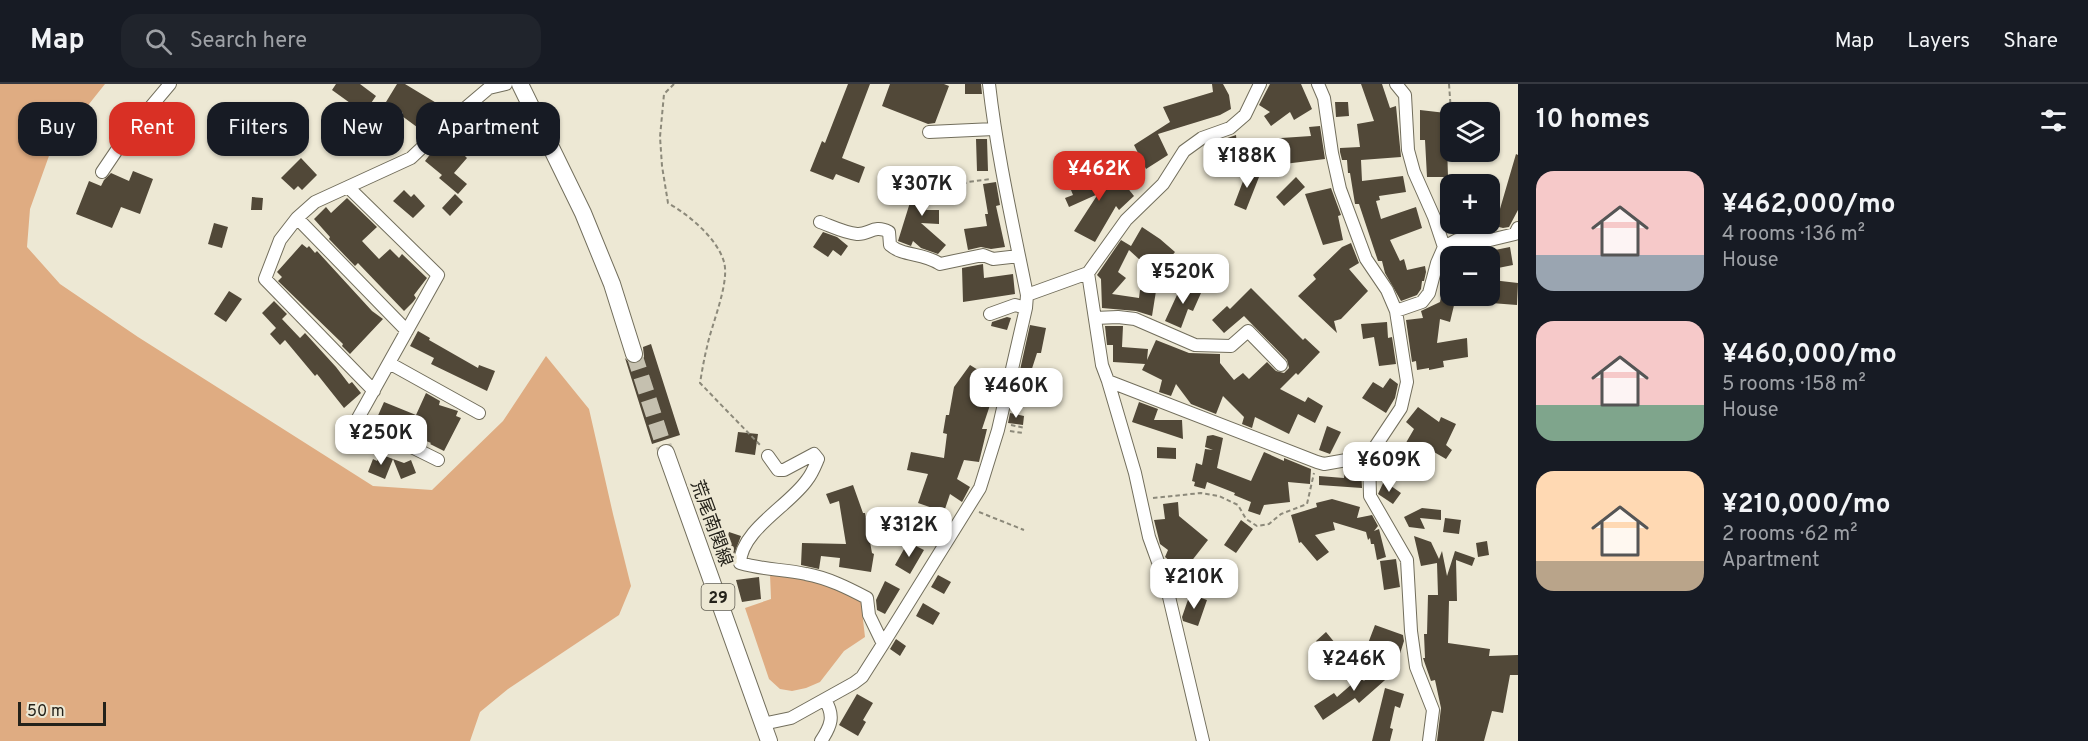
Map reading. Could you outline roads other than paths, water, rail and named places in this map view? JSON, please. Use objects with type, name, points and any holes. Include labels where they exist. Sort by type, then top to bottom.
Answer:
[{"type":"main road","points":[[520,84],[583,213],[612,284],[634,354]]},
{"type":"main road","name":"荒尾南関線","points":[[666,453],[769,741]]},
{"type":"street","points":[[102,172],[127,135],[170,84]]},
{"type":"street","points":[[374,391],[266,279],[280,240],[297,218],[315,202],[411,158],[489,88],[506,84]]},
{"type":"street","points":[[763,724],[790,718],[862,677],[980,488],[992,451],[1026,302],[994,129],[989,84]]},
{"type":"street","points":[[990,314],[1026,302],[1047,289],[1083,275],[1126,220],[1163,184],[1184,151],[1202,138],[1230,128],[1245,116],[1260,84]]},
{"type":"street","points":[[1318,84],[1324,98],[1340,189],[1366,259],[1387,290],[1396,310],[1407,382],[1401,408],[1369,456],[1370,496],[1407,560],[1411,631],[1416,667],[1433,710],[1429,741]]},
{"type":"street","points":[[1396,84],[1405,95],[1408,150],[1413,172],[1444,246]]},
{"type":"street","points":[[929,132],[994,129]]},
{"type":"street","points":[[348,188],[438,275],[357,420],[438,460]]},
{"type":"street","points":[[297,218],[407,331]]},
{"type":"street","points":[[820,222],[858,234],[874,228],[884,230],[889,232],[890,245],[897,252],[930,257],[940,264],[983,255],[993,259],[1019,256]]},
{"type":"street","points":[[1446,246],[1457,240],[1490,240],[1515,234],[1518,228]]},
{"type":"street","points":[[1396,310],[1422,302],[1429,293],[1440,256]]},
{"type":"street","points":[[1083,275],[1095,318],[1102,364],[1135,473],[1149,537],[1166,584],[1203,741]]},
{"type":"street","points":[[1095,318],[1118,317],[1135,320],[1195,345],[1231,346],[1248,331],[1281,365]]},
{"type":"street","points":[[389,363],[479,413]]},
{"type":"street","points":[[1108,381],[1317,462],[1324,464],[1369,456]]},
{"type":"street","points":[[768,456],[778,470],[784,470],[814,454],[818,459],[807,480],[747,540],[740,555],[740,563],[762,569],[808,574],[838,583],[867,598],[869,615],[883,644]]},
{"type":"street","points":[[820,741],[830,729],[832,718],[825,700]]},
{"type":"tunnel","points":[[634,354],[666,453]]}]
